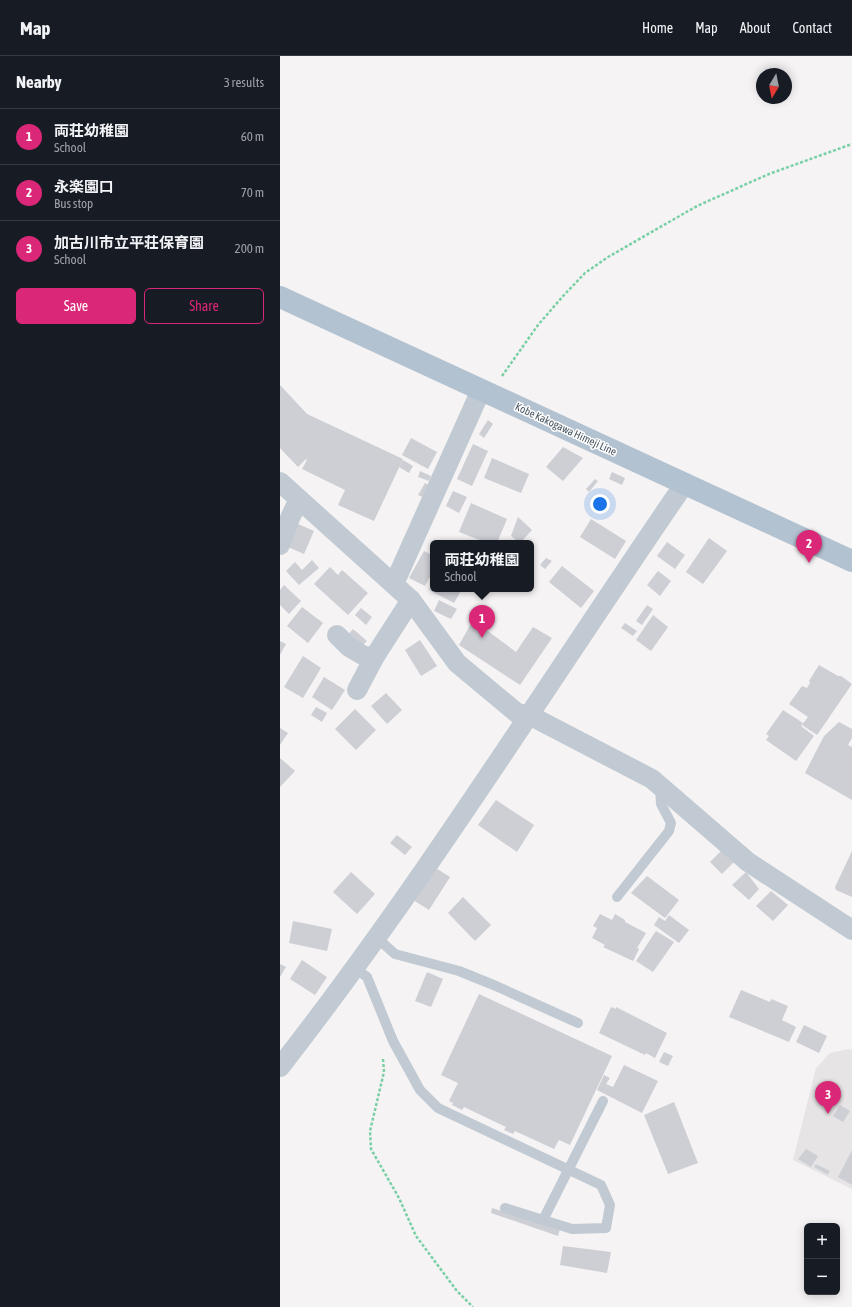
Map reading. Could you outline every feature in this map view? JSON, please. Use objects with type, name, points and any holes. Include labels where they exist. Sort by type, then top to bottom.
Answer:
[{"type":"main road","name":"Kobe Kakogawa Himeji Line","points":[[280,297],[852,561]]},
{"type":"street","points":[[394,584],[487,392]]},
{"type":"street","points":[[280,482],[411,600],[457,663],[517,713],[529,715],[652,779],[748,862],[852,930]]},
{"type":"street","points":[[280,1067],[330,1004],[501,760],[607,596],[685,483]]},
{"type":"street","points":[[280,545],[299,499]]},
{"type":"street","points":[[357,690],[375,656],[411,600]]},
{"type":"street","points":[[337,635],[349,647],[366,657],[375,656]]},
{"type":"lane","points":[[618,898],[669,832],[671,823],[661,804],[660,786]]},
{"type":"lane","points":[[376,937],[395,954],[459,971],[578,1023]]},
{"type":"lane","points":[[355,968],[367,977],[393,1040],[420,1090],[438,1108],[601,1185],[610,1205],[606,1228],[572,1229],[505,1208]]},
{"type":"lane","points":[[543,1220],[603,1101]]},
{"type":"path","points":[[487,392],[504,373],[538,325],[585,273],[608,257],[697,206],[769,174],[852,144]]},
{"type":"path","points":[[381,1054],[384,1060],[384,1072],[370,1131],[371,1149],[399,1198],[416,1236],[458,1291],[473,1307]]},
{"type":"shaded area","points":[[848,1049],[852,1050],[852,1189],[793,1160],[816,1068],[830,1053]]},
{"type":"building","points":[[280,385],[307,414],[403,459],[374,521],[338,505],[345,490],[302,469],[307,460],[306,459],[298,467],[280,448]]},
{"type":"building","points":[[488,420],[493,424],[484,438],[479,434]]},
{"type":"building","points":[[411,438],[437,452],[428,469],[402,455]]},
{"type":"building","points":[[473,444],[488,451],[472,486],[457,479]]},
{"type":"building","points":[[563,447],[583,458],[563,481],[546,467]]},
{"type":"building","points":[[492,458],[529,474],[521,493],[484,478]]},
{"type":"building","points":[[403,460],[413,466],[409,473],[399,467]]},
{"type":"building","points":[[420,471],[431,476],[429,481],[418,477]]},
{"type":"building","points":[[612,472],[625,478],[622,485],[609,479]]},
{"type":"building","points":[[595,479],[598,481],[589,492],[586,489]]},
{"type":"building","points":[[425,483],[430,486],[425,498],[418,495]]},
{"type":"building","points":[[453,491],[467,497],[459,513],[446,506]]},
{"type":"building","points":[[471,503],[507,519],[498,540],[479,540],[459,532]]},
{"type":"building","points":[[518,517],[532,530],[523,540],[516,540],[511,536]]},
{"type":"building","points":[[591,519],[626,541],[615,559],[580,537]]},
{"type":"building","points":[[298,524],[314,531],[304,554],[288,547]]},
{"type":"building","points":[[709,538],[727,551],[703,584],[686,572]]},
{"type":"building","points":[[667,542],[685,555],[675,569],[657,556]]},
{"type":"building","points":[[424,551],[430,554],[430,577],[425,586],[409,578]]},
{"type":"building","points":[[546,558],[552,561],[545,569],[540,565]]},
{"type":"building","points":[[312,560],[319,568],[299,585],[286,571],[295,562],[302,570]]},
{"type":"building","points":[[562,566],[594,591],[581,608],[549,582]]},
{"type":"building","points":[[330,567],[338,575],[342,570],[368,593],[348,615],[314,584]]},
{"type":"building","points":[[658,571],[671,581],[660,596],[647,585]]},
{"type":"building","points":[[284,585],[301,601],[289,614],[280,605],[280,590]]},
{"type":"building","points":[[433,592],[460,592],[454,603]]},
{"type":"building","points":[[439,600],[457,609],[451,619],[434,611]]},
{"type":"building","points":[[647,605],[653,609],[642,625],[636,621]]},
{"type":"building","points":[[302,607],[323,623],[308,643],[287,626]]},
{"type":"building","points":[[361,608],[372,617],[366,625],[355,615]]},
{"type":"building","points":[[653,615],[668,627],[651,651],[636,640]]},
{"type":"building","points":[[473,620],[516,652],[533,627],[552,638],[520,685],[459,645]]},
{"type":"building","points":[[625,623],[637,631],[633,636],[621,628]]},
{"type":"building","points":[[353,629],[367,641],[358,650],[345,638]]},
{"type":"building","points":[[420,640],[437,666],[421,676],[405,650]]},
{"type":"building","points":[[280,641],[286,644],[280,655]]},
{"type":"building","points":[[303,656],[321,668],[303,698],[284,687]]},
{"type":"building","points":[[819,665],[838,676],[841,676],[852,684],[817,735],[802,725],[808,717],[789,704],[802,686],[807,688],[810,683],[809,681]]},
{"type":"building","points":[[324,677],[345,690],[332,710],[312,697]]},
{"type":"building","points":[[386,693],[402,710],[387,724],[371,706]]},
{"type":"building","points":[[316,707],[327,713],[322,722],[311,715]]},
{"type":"building","points":[[355,709],[376,730],[356,750],[335,729]]},
{"type":"building","points":[[783,710],[803,723],[801,726],[814,736],[796,761],[766,740],[769,736],[766,734]]},
{"type":"building","points":[[839,722],[852,729],[852,738],[848,745],[852,747],[852,800],[805,773],[824,736]]},
{"type":"building","points":[[280,728],[288,733],[280,745]]},
{"type":"building","points":[[280,758],[295,771],[280,787]]},
{"type":"building","points":[[496,800],[534,825],[517,852],[478,825]]},
{"type":"building","points":[[397,835],[412,847],[405,855],[390,843]]},
{"type":"building","points":[[722,850],[734,862],[722,874],[710,862]]},
{"type":"building","points":[[852,851],[852,897],[836,890],[835,887]]},
{"type":"building","points":[[431,865],[450,877],[429,910],[410,898]]},
{"type":"building","points":[[351,872],[375,894],[357,914],[333,892]]},
{"type":"building","points":[[746,872],[759,889],[749,900],[732,885]]},
{"type":"building","points":[[647,876],[679,900],[665,918],[631,893]]},
{"type":"building","points":[[771,891],[788,905],[773,921],[756,906]]},
{"type":"building","points":[[463,897],[491,925],[475,941],[448,913]]},
{"type":"building","points":[[600,914],[612,920],[615,914],[625,920],[625,922],[646,933],[637,948],[639,949],[633,961],[603,947],[605,945],[592,938],[597,928],[593,926]]},
{"type":"building","points":[[669,915],[689,930],[679,943],[654,925],[659,917],[665,921]]},
{"type":"building","points":[[293,921],[332,929],[327,951],[289,943]]},
{"type":"building","points":[[656,931],[674,942],[653,972],[636,961]]},
{"type":"building","points":[[302,960],[327,977],[315,995],[290,979]]},
{"type":"building","points":[[280,964],[286,967],[280,977]]},
{"type":"building","points":[[427,972],[443,979],[431,1007],[415,1001]]},
{"type":"building","points":[[741,990],[770,1002],[771,999],[788,1006],[782,1020],[796,1027],[789,1042],[729,1017]]},
{"type":"building","points":[[479,994],[612,1056],[570,1145],[559,1140],[554,1149],[515,1131],[513,1134],[504,1130],[506,1127],[464,1107],[462,1110],[452,1105],[453,1103],[449,1101],[458,1083],[441,1075]]},
{"type":"building","points":[[611,1007],[616,1009],[616,1007],[667,1033],[655,1058],[646,1053],[645,1055],[599,1033]]},
{"type":"building","points":[[804,1025],[827,1036],[819,1053],[796,1042]]},
{"type":"building","points":[[664,1052],[673,1056],[668,1066],[659,1062]]},
{"type":"building","points":[[624,1065],[658,1081],[642,1113],[597,1090],[604,1075],[610,1078],[606,1084],[613,1087]]},
{"type":"building","points":[[674,1102],[698,1163],[668,1174],[644,1115]]},
{"type":"building","points":[[840,1105],[850,1111],[843,1122],[833,1116]]},
{"type":"building","points":[[806,1149],[818,1156],[811,1167],[798,1159]]},
{"type":"building","points":[[852,1150],[852,1185],[838,1177]]},
{"type":"building","points":[[816,1164],[830,1171],[828,1175],[814,1167]]},
{"type":"building","points":[[492,1208],[560,1229],[558,1236],[491,1213]]},
{"type":"building","points":[[563,1246],[611,1252],[607,1273],[560,1265]]},
{"type":"place","name":"永楽園口","points":[[809,563]]},
{"type":"place","name":"両荘幼稚園","points":[[482,638]]},
{"type":"place","name":"加古川市立平荘保育園","points":[[828,1114]]}]
